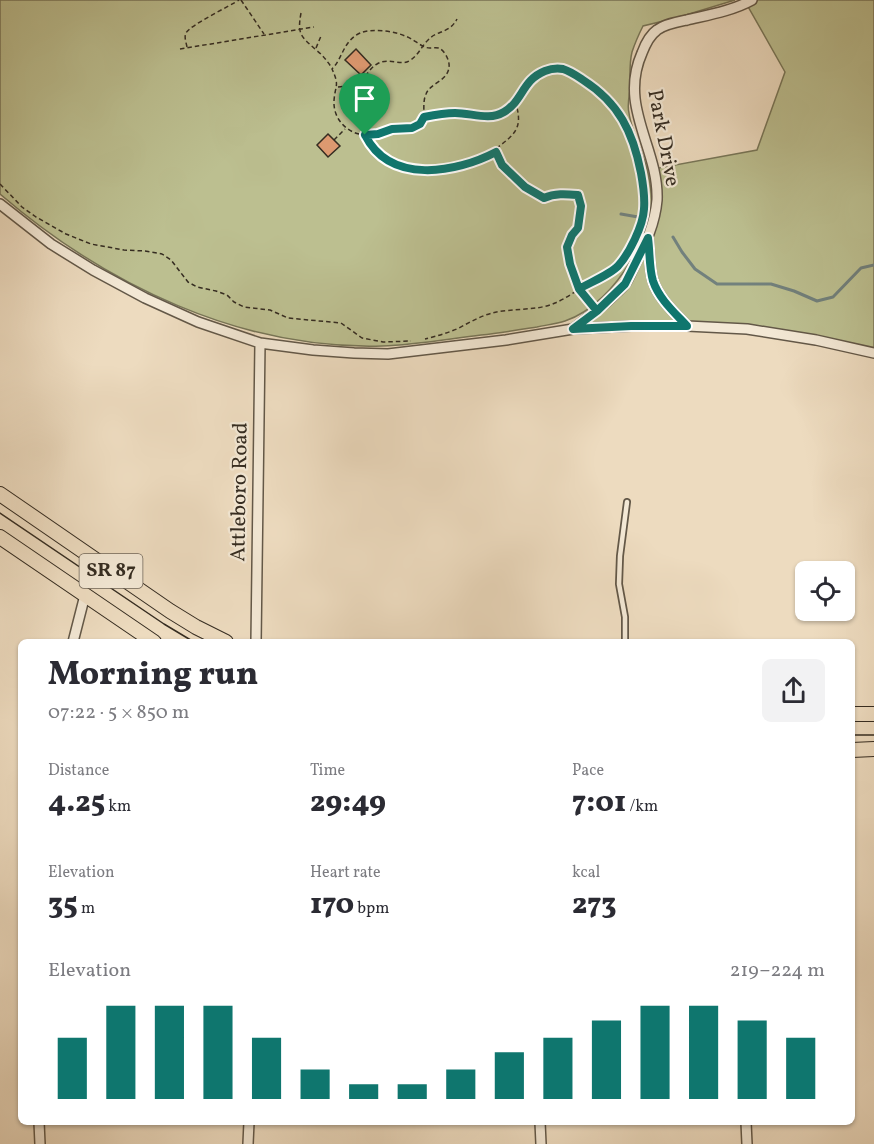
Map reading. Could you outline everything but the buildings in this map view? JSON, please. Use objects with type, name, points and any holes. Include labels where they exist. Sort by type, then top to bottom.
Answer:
[{"type":"main road","name":"SR 87","points":[[0,494],[170,611],[220,639]]},
{"type":"main road","name":"SR 87","points":[[0,537],[150,639]]},
{"type":"main road","points":[[855,714],[874,714]]},
{"type":"main road","points":[[855,750],[874,749]]},
{"type":"street","name":"Park Drive","points":[[573,329],[597,311],[625,284],[648,238],[655,210],[656,185],[635,105],[634,82],[637,62],[645,45],[655,31],[667,25],[721,12],[752,0]]},
{"type":"street","points":[[0,204],[51,244],[123,286],[198,322],[261,343],[332,351],[388,354],[506,340],[573,329],[687,326],[747,329],[816,340],[874,353]]},
{"type":"street","points":[[648,238],[653,281],[668,306],[687,326]]},
{"type":"street","name":"Attleboro Road","points":[[256,639],[261,343]]},
{"type":"street","points":[[74,639],[85,595]]},
{"type":"street","points":[[39,1125],[40,1144]]},
{"type":"street","points":[[248,1144],[249,1125]]},
{"type":"street","points":[[540,1125],[541,1144]]},
{"type":"street","points":[[746,1125],[747,1144]]},
{"type":"lane","points":[[625,639],[625,617],[619,584],[627,502]]},
{"type":"path","points":[[187,48],[185,38],[188,30],[240,0],[264,34]]},
{"type":"path","points":[[301,13],[299,29],[305,42],[325,58],[336,78],[334,108],[345,128],[358,134],[378,134],[392,129],[412,128],[420,124],[424,117],[424,97],[427,91],[450,69],[444,52],[438,48],[423,47],[404,35],[371,30],[354,37],[342,51],[332,69]]},
{"type":"path","points":[[337,87],[353,86],[375,65],[386,60],[409,61],[417,55],[428,39],[447,30],[454,25],[457,19]]},
{"type":"path","points":[[180,49],[314,27]]},
{"type":"path","points":[[316,49],[321,36]]},
{"type":"path","points":[[423,340],[441,335],[492,313],[554,304],[617,268],[631,247],[644,210],[643,183],[637,153],[628,128],[599,90],[562,69],[551,69],[537,74],[515,103],[507,111],[498,115],[474,116],[456,113],[424,117]]},
{"type":"path","points":[[365,135],[377,152],[392,163],[416,169],[433,170],[457,167],[473,163],[496,152],[515,133],[519,118],[515,103]]},
{"type":"path","points":[[334,140],[345,128]]},
{"type":"path","points":[[496,152],[502,165],[534,193],[544,198],[560,194],[578,195],[581,206],[578,228],[567,247],[579,289],[597,311]]},
{"type":"path","points":[[0,184],[22,207],[66,234],[91,244],[162,254],[171,260],[188,282],[197,287],[226,295],[244,307],[270,310],[288,318],[341,323],[362,338],[383,342],[413,341]]},
{"type":"green space","points":[[0,0],[735,0],[643,26],[631,57],[628,107],[648,173],[651,209],[630,262],[618,280],[594,305],[575,317],[558,323],[419,343],[382,346],[329,344],[278,337],[227,324],[178,306],[130,283],[85,257],[41,227],[0,194]]},
{"type":"green space","points":[[752,0],[874,0],[874,353],[747,329],[573,329],[625,284],[654,220],[653,169],[757,150],[785,72],[746,3]]},
{"type":"waterway","points":[[621,214],[638,217]]},
{"type":"waterway","points":[[673,237],[695,269],[717,284],[771,284],[817,301],[833,297],[861,268],[874,265]]},
{"type":"tram line","points":[[0,513],[189,639]]},
{"type":"tram line","points":[[855,735],[874,735]]},
{"type":"route","points":[[365,135],[377,152],[392,163],[416,169],[433,170],[473,163],[496,152],[502,165],[525,187],[544,198],[560,194],[578,195],[581,206],[578,228],[567,247],[579,289],[597,311],[573,329],[687,326],[668,306],[653,281],[648,238],[625,284],[597,311],[579,289],[617,268],[631,247],[644,210],[643,183],[637,153],[628,128],[599,90],[573,74],[562,69],[551,69],[537,74],[515,103],[507,111],[498,115],[439,114],[424,117],[420,124],[412,128],[392,129],[378,134],[365,135]]}]
